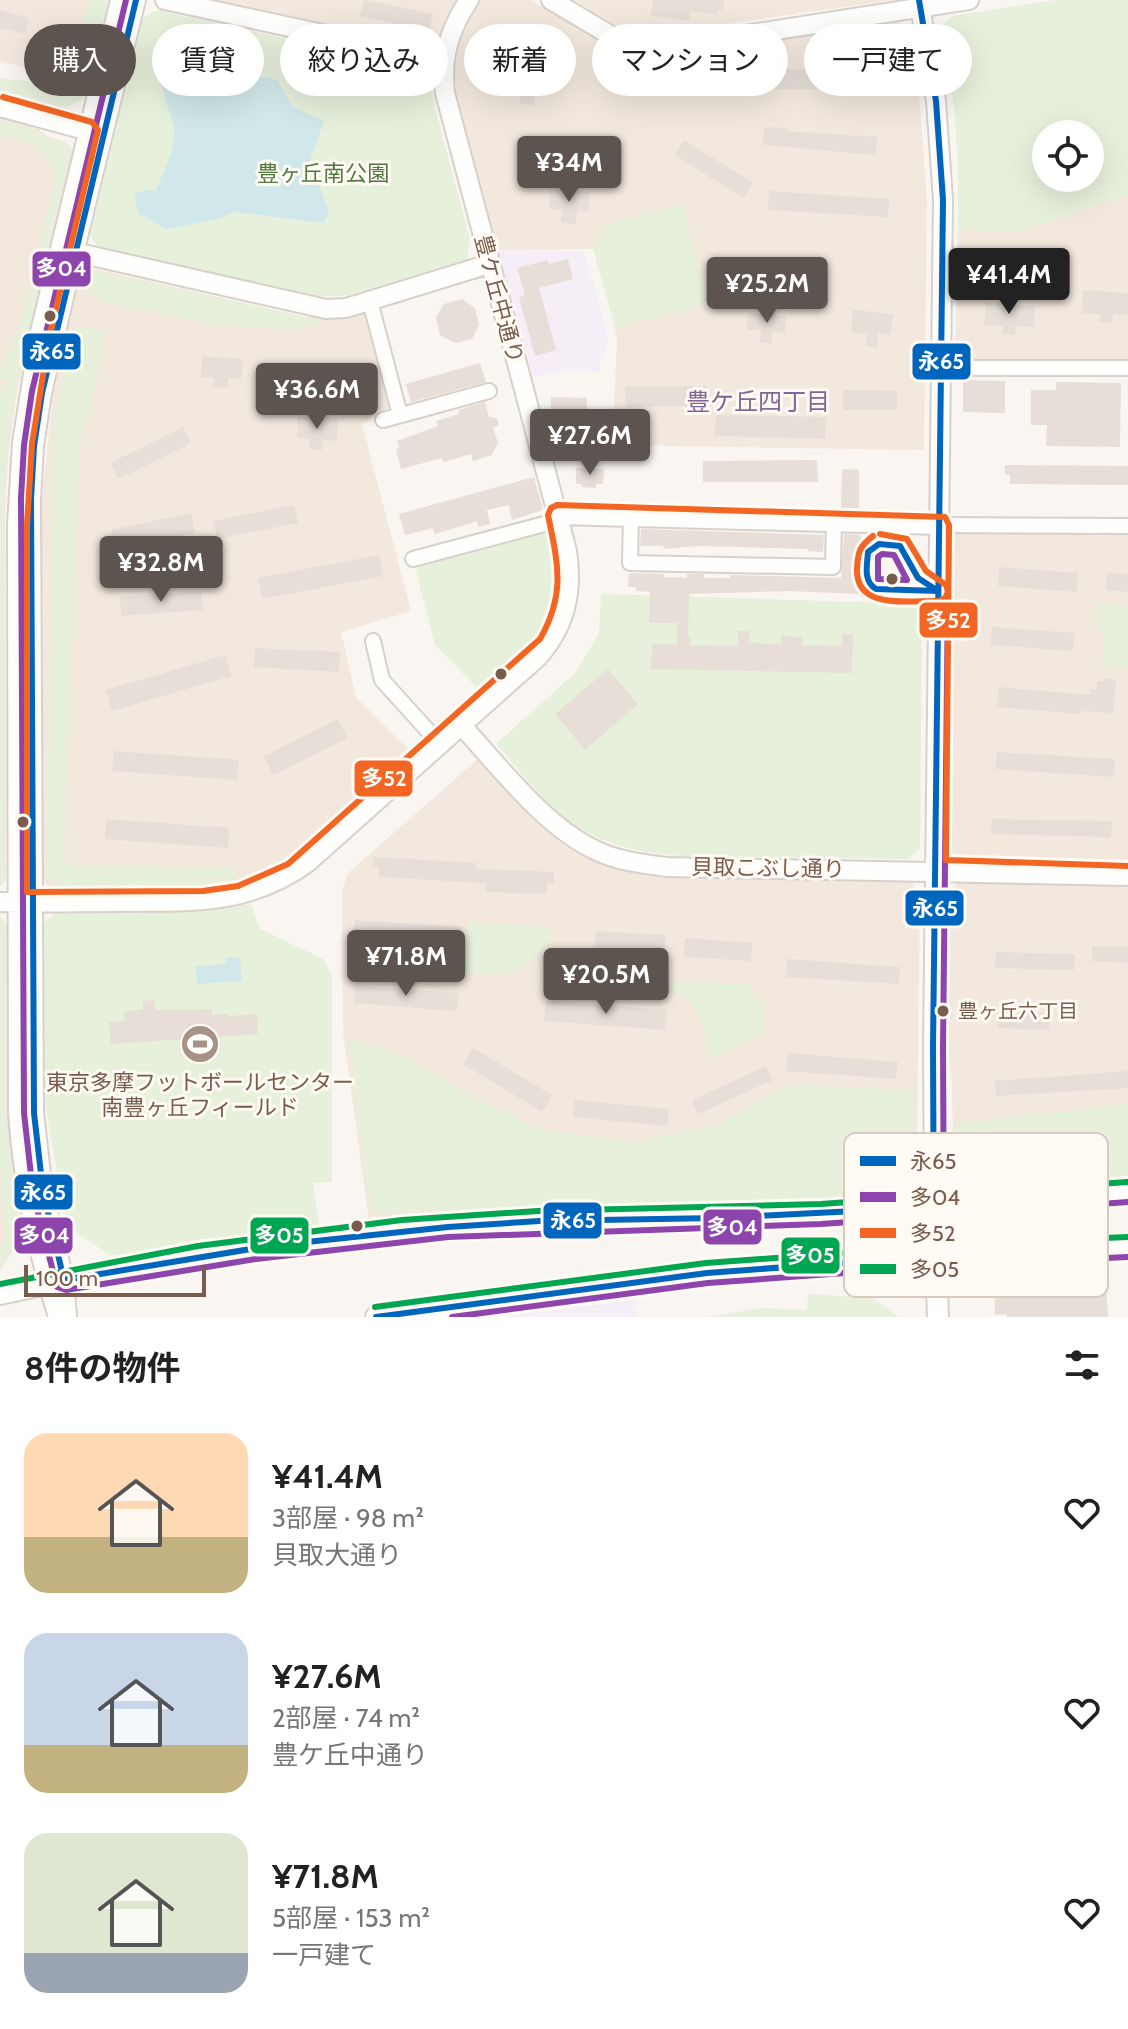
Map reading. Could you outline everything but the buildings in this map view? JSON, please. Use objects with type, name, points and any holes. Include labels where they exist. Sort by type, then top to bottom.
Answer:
[{"type":"main road","points":[[1108,1194],[1128,1192]]},
{"type":"main road","points":[[0,1294],[269,1246],[448,1227],[539,1221],[734,1218],[844,1212]]},
{"type":"main road","points":[[1108,1248],[1128,1247]]},
{"type":"main road","points":[[376,1317],[707,1273],[844,1263]]},
{"type":"main road","points":[[937,1297],[938,1317]]},
{"type":"street","points":[[67,1317],[31,1219],[20,1139],[16,570],[20,471],[34,363],[67,251],[95,132],[120,0]]},
{"type":"street","points":[[95,132],[136,0]]},
{"type":"street","points":[[165,0],[280,25]]},
{"type":"street","name":"豊ケ丘中通り","points":[[448,45],[469,0]]},
{"type":"street","points":[[551,0],[610,35],[649,45],[738,36],[920,4],[969,0]]},
{"type":"street","points":[[920,4],[936,101],[943,200],[934,1133]]},
{"type":"street","name":"豊ケ丘中通り","points":[[16,902],[204,901],[241,896],[265,887],[307,863],[538,657],[557,632],[567,606],[570,586],[567,551],[446,96]]},
{"type":"street","points":[[0,107],[95,132]]},
{"type":"street","points":[[67,251],[306,307],[346,308],[489,264]]},
{"type":"street","points":[[370,301],[400,415]]},
{"type":"street","points":[[940,366],[1128,368]]},
{"type":"street","points":[[383,420],[489,391]]},
{"type":"street","points":[[413,559],[548,523],[558,515],[939,525],[1128,526]]},
{"type":"street","points":[[631,517],[630,563],[833,567],[834,522]]},
{"type":"street","points":[[379,647],[386,694],[440,744]]},
{"type":"street","name":"貝取こぶし通り","points":[[461,725],[559,827],[596,851],[618,858],[667,867],[1128,876]]},
{"type":"street","points":[[56,1282],[58,1317]]},
{"type":"shaded area","points":[[0,0],[96,0],[91,24],[24,24],[24,67],[0,61]]},
{"type":"shaded area","points":[[191,0],[456,0],[443,24],[304,24]]},
{"type":"shaded area","points":[[480,0],[530,0],[571,24],[468,24]]},
{"type":"shaded area","points":[[573,0],[894,0],[726,24],[614,24]]},
{"type":"shaded area","points":[[576,27],[592,36],[592,96],[788,96],[788,38],[804,36],[804,96],[919,96],[927,202],[924,450],[612,445],[615,328],[709,303],[683,205],[607,224],[593,249],[498,250],[456,95],[455,69],[464,33],[464,96],[576,96]]},
{"type":"shaded area","points":[[0,118],[38,129],[49,137],[65,141],[73,149],[17,391],[8,457],[5,511],[6,880],[0,887]]},
{"type":"shaded area","points":[[1128,195],[1128,364],[955,361],[958,230],[1020,232]]},
{"type":"shaded area","points":[[498,250],[584,251],[608,336],[607,347],[600,359],[600,372],[564,370],[532,378]]},
{"type":"shaded area","points":[[94,269],[305,317],[345,318],[368,312],[392,405],[362,424],[411,611],[341,632],[356,697],[412,753],[296,858],[262,877],[238,884],[203,890],[52,891],[43,880],[42,498],[53,395],[80,274]]},
{"type":"shaded area","points":[[953,529],[1128,531],[1128,865],[960,860],[949,849]]},
{"type":"shaded area","points":[[478,759],[555,837],[576,852],[614,868],[666,877],[909,881],[920,892],[917,1133],[844,1133],[844,1199],[711,1206],[535,1209],[369,1221],[343,1032],[342,891],[348,873]]},
{"type":"shaded area","points":[[960,881],[1128,886],[1128,1180],[1108,1181],[1108,1133],[953,1133],[952,1083],[947,1045],[949,891]]},
{"type":"shaded area","points":[[0,916],[7,924],[8,1119],[14,1183],[23,1233],[0,1271]]},
{"type":"shaded area","points":[[634,1300],[637,1317],[499,1317]]},
{"type":"green space","points":[[89,0],[108,0],[102,24],[84,24]]},
{"type":"green space","points":[[1056,0],[1128,0],[1128,195],[1020,232],[958,230],[958,165],[952,96],[972,96],[972,24],[944,24],[952,16]]},
{"type":"green space","name":"豊ヶ丘南公園","points":[[156,10],[220,24],[152,24],[152,96],[264,96],[264,34],[280,37],[280,96],[433,96],[470,239],[467,259],[345,296],[312,296],[98,247],[90,235],[124,96],[136,96],[136,47],[143,18]]},
{"type":"green space","points":[[0,78],[24,81],[24,96],[85,96],[65,108],[0,93]]},
{"type":"green space","points":[[0,120],[37,131],[48,139],[64,143],[71,150],[15,391],[6,457],[3,511],[4,880],[0,884],[0,395],[6,381],[0,377],[0,370],[21,323],[55,181],[48,161],[37,148],[0,135]]},
{"type":"green space","points":[[683,204],[709,303],[615,328],[593,249],[607,224]]},
{"type":"green space","points":[[94,271],[323,321],[303,330],[218,325],[99,301],[81,288],[81,276]]},
{"type":"green space","points":[[76,326],[105,331],[79,460],[64,862],[71,866],[236,867],[236,883],[199,887],[65,887],[47,878],[54,429],[61,380]]},
{"type":"green space","points":[[549,529],[558,584],[548,623],[521,656],[481,692],[435,645],[416,571],[421,565]]},
{"type":"green space","points":[[601,594],[922,604],[920,849],[908,859],[667,855],[618,845],[594,836],[561,815],[496,744],[576,672],[599,633]]},
{"type":"green space","points":[[1099,603],[1128,605],[1128,668],[1102,666],[1105,632],[1097,630]]},
{"type":"green space","name":"東京多摩フットボールセンター 南豊ヶ丘フィールド","points":[[251,904],[260,929],[323,959],[332,975],[332,1182],[313,1183],[320,1228],[111,1256],[66,1225],[45,1102],[44,923],[55,913],[201,911]]},
{"type":"green space","points":[[0,918],[6,925],[6,1119],[21,1233],[0,1267],[0,1244],[6,1240],[0,1167]]},
{"type":"green space","points":[[467,922],[551,927],[552,941],[513,972],[495,975],[464,973]]},
{"type":"green space","points":[[672,980],[749,984],[764,1006],[764,1034],[717,1057],[710,1056],[695,1008],[689,1001],[671,992]]},
{"type":"green space","points":[[349,1039],[405,1055],[471,1096],[541,1130],[635,1142],[717,1125],[789,1085],[914,1090],[913,1133],[844,1133],[844,1196],[371,1214]]},
{"type":"green space","points":[[1128,1104],[1128,1175],[1108,1177],[1108,1133],[955,1133],[955,1123]]},
{"type":"green space","points":[[808,1294],[872,1298],[899,1317],[708,1317],[760,1308],[807,1310]]},
{"type":"water","points":[[264,77],[277,79],[280,96],[286,96],[292,106],[324,121],[310,161],[329,211],[324,223],[236,212],[218,219],[166,229],[138,213],[134,194],[156,191],[173,144],[172,121],[164,96],[264,96]]},
{"type":"water","points":[[240,957],[242,981],[197,984],[195,966],[226,964],[226,958]]},
{"type":"transit line","name":"多04","points":[[126,0],[32,391],[24,445],[21,498],[24,1113],[33,1193],[57,1287],[66,1290],[256,1259],[448,1237],[844,1222]]},
{"type":"transit line","name":"永65","points":[[136,0],[42,393],[34,446],[31,499],[34,1113],[43,1191],[64,1280],[269,1246],[448,1227],[539,1221],[718,1218],[844,1212]]},
{"type":"transit line","name":"永65","points":[[919,0],[936,101],[943,200],[933,1133]]},
{"type":"transit line","name":"多52","points":[[3,97],[92,122],[98,130],[49,338],[32,444],[27,525],[27,892],[203,891],[238,886],[288,864],[540,639],[557,592],[557,564],[548,515],[551,508],[557,505],[945,517],[949,525],[946,860],[1128,866]]},
{"type":"transit line","name":"多52","points":[[873,536],[862,546],[858,557],[859,582],[865,591],[886,600],[939,601],[945,598],[948,592],[946,585],[926,571],[907,539],[880,534]]},
{"type":"transit line","name":"永65","points":[[879,544],[900,546],[918,578],[938,591],[876,589],[872,586],[867,577],[868,552],[879,544]]},
{"type":"transit line","name":"多04","points":[[882,554],[894,555],[907,580],[878,579],[878,557],[882,554]]},
{"type":"transit line","name":"多04","points":[[943,1133],[948,591]]},
{"type":"transit line","name":"多05","points":[[1108,1183],[1127,1182]]},
{"type":"transit line","name":"多05","points":[[0,1284],[198,1246],[402,1220],[538,1211],[844,1202]]},
{"type":"transit line","name":"多04","points":[[1108,1203],[1128,1202]]},
{"type":"transit line","name":"多05","points":[[1108,1238],[1128,1237]]},
{"type":"transit line","name":"多05","points":[[375,1307],[706,1263],[844,1253]]},
{"type":"transit line","name":"多04","points":[[1108,1258],[1128,1257]]},
{"type":"transit line","name":"永65","points":[[376,1317],[707,1273],[844,1263]]},
{"type":"transit line","name":"多04","points":[[452,1317],[708,1283],[844,1273]]},
{"type":"place","name":"豊ヶ丘六丁目","points":[[943,1011]]},
{"type":"place","name":"東京多摩フットボールセンター 南豊ヶ丘フィールド","points":[[200,1044]]},
{"type":"district","name":"豊ケ丘四丁目","points":[[758,401]]}]
